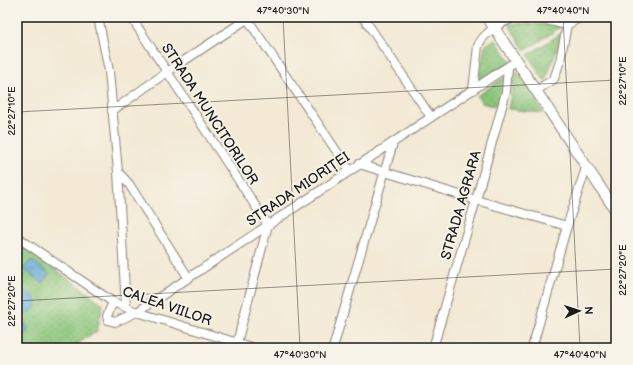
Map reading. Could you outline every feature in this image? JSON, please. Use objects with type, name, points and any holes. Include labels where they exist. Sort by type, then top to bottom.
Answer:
[{"type":"main road","points":[[487,17],[512,64],[535,91],[616,211]]},
{"type":"street","points":[[98,17],[108,71],[118,172],[126,307]]},
{"type":"street","name":"STRADA MUNCITORILOR","points":[[131,17],[268,225]]},
{"type":"street","points":[[363,17],[431,117]]},
{"type":"street","points":[[473,90],[478,46],[482,38],[515,17]]},
{"type":"street","points":[[534,17],[567,25],[581,17]]},
{"type":"street","points":[[112,111],[248,18],[350,171]]},
{"type":"street","points":[[535,91],[554,78],[560,60],[567,25]]},
{"type":"street","name":"STRADA MIORIȚEI","points":[[113,302],[107,316],[108,320],[111,322],[115,322],[137,312],[512,64]]},
{"type":"street","name":"STRADA AGRARA","points":[[433,348],[476,200],[506,92],[512,64]]},
{"type":"street","points":[[333,348],[392,143]]},
{"type":"street","points":[[359,164],[383,173],[568,226]]},
{"type":"street","points":[[532,348],[586,168]]},
{"type":"street","points":[[118,172],[129,184],[188,277]]},
{"type":"street","points":[[237,343],[268,225]]},
{"type":"street","name":"CALEA VIILOR","points":[[17,237],[113,302],[137,312],[254,348]]},
{"type":"green space","points":[[508,23],[562,26],[525,51]]},
{"type":"green space","points":[[563,32],[545,82],[528,55]]},
{"type":"green space","points":[[495,39],[511,62],[478,83],[485,46]]},
{"type":"green space","points":[[517,71],[543,113],[508,109],[513,86],[513,73]]},
{"type":"green space","points":[[505,77],[502,108],[482,103],[477,96]]},
{"type":"green space","points":[[22,245],[103,304],[97,331],[71,348],[17,348],[17,266]]},
{"type":"water","points":[[31,260],[49,274],[42,283],[24,269]]},
{"type":"water","points":[[26,293],[33,296],[36,303],[33,310],[26,313],[19,310],[16,303],[19,296]]},
{"type":"water","points":[[22,323],[26,325],[28,329],[26,333],[22,335],[18,333],[16,329],[18,325]]}]
